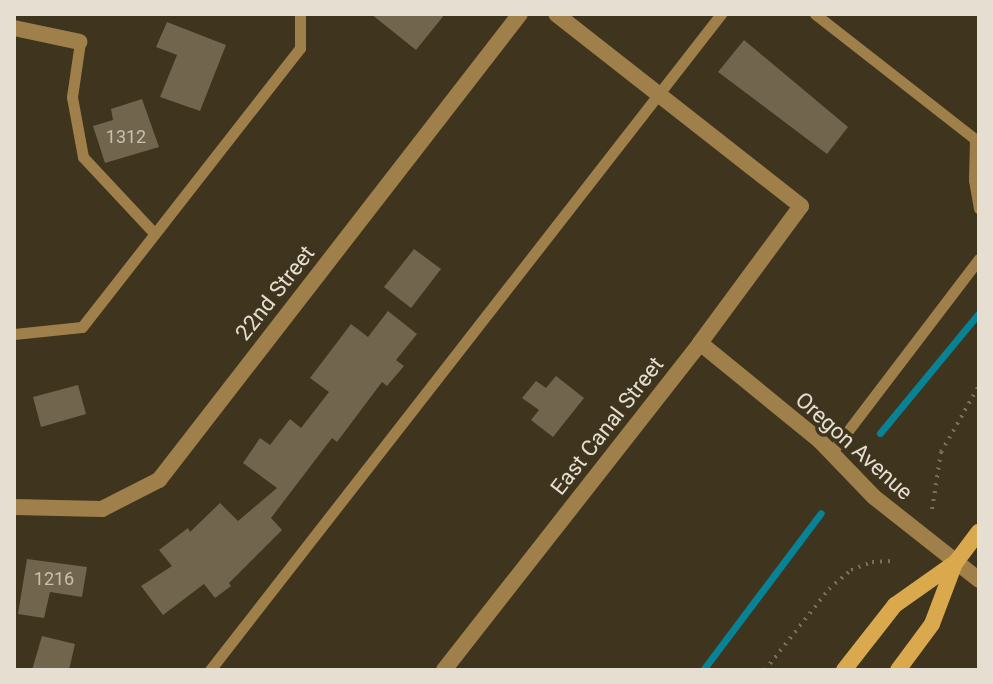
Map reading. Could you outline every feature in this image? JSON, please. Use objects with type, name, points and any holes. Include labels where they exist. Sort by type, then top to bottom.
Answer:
[{"type":"main road","points":[[898,670],[932,624],[956,562],[979,532]]},
{"type":"main road","points":[[844,670],[895,605],[956,562]]},
{"type":"street","name":"22nd Street","points":[[14,507],[102,509],[159,480],[520,14]]},
{"type":"street","points":[[556,14],[658,94]]},
{"type":"street","points":[[14,28],[80,42]]},
{"type":"street","name":"East Canal Street","points":[[444,670],[700,343],[801,206],[658,94]]},
{"type":"street","name":"Oregon Avenue","points":[[700,343],[831,453],[874,497],[979,580]]},
{"type":"lane","points":[[14,334],[82,327],[300,48],[300,14]]},
{"type":"lane","points":[[210,670],[721,14]]},
{"type":"lane","points":[[815,14],[975,139],[974,180],[979,209]]},
{"type":"lane","points":[[80,42],[72,97],[83,157],[155,234]]},
{"type":"lane","points":[[831,453],[979,259]]},
{"type":"path","points":[[932,509],[941,452],[979,386]]},
{"type":"path","points":[[765,670],[840,579],[851,570],[872,562],[892,561]]},
{"type":"building","points":[[371,14],[445,14],[416,50]]},
{"type":"building","points":[[167,22],[226,45],[200,111],[160,97],[177,55],[156,47]]},
{"type":"building","points":[[744,40],[848,127],[827,154],[718,72]]},
{"type":"building","points":[[142,99],[159,147],[105,163],[93,126],[113,120],[111,109]]},
{"type":"building","points":[[414,249],[441,269],[411,308],[384,287]]},
{"type":"building","points":[[388,311],[417,334],[396,360],[404,366],[387,386],[382,382],[337,442],[332,438],[271,518],[282,530],[229,583],[231,586],[215,598],[204,584],[163,615],[141,586],[172,566],[159,550],[188,528],[190,532],[220,503],[238,521],[277,488],[243,463],[260,438],[270,445],[290,419],[301,428],[329,392],[310,378],[351,324],[368,337]]},
{"type":"building","points":[[556,376],[584,398],[553,437],[531,420],[539,410],[522,398],[536,381],[546,388]]},
{"type":"building","points":[[78,385],[86,414],[41,427],[33,397]]},
{"type":"building","points":[[27,559],[87,567],[82,597],[50,592],[44,618],[18,614]]},
{"type":"building","points":[[42,636],[75,644],[69,670],[32,670]]},
{"type":"waterway","points":[[880,433],[979,313]]},
{"type":"waterway","points":[[703,670],[821,513]]}]
